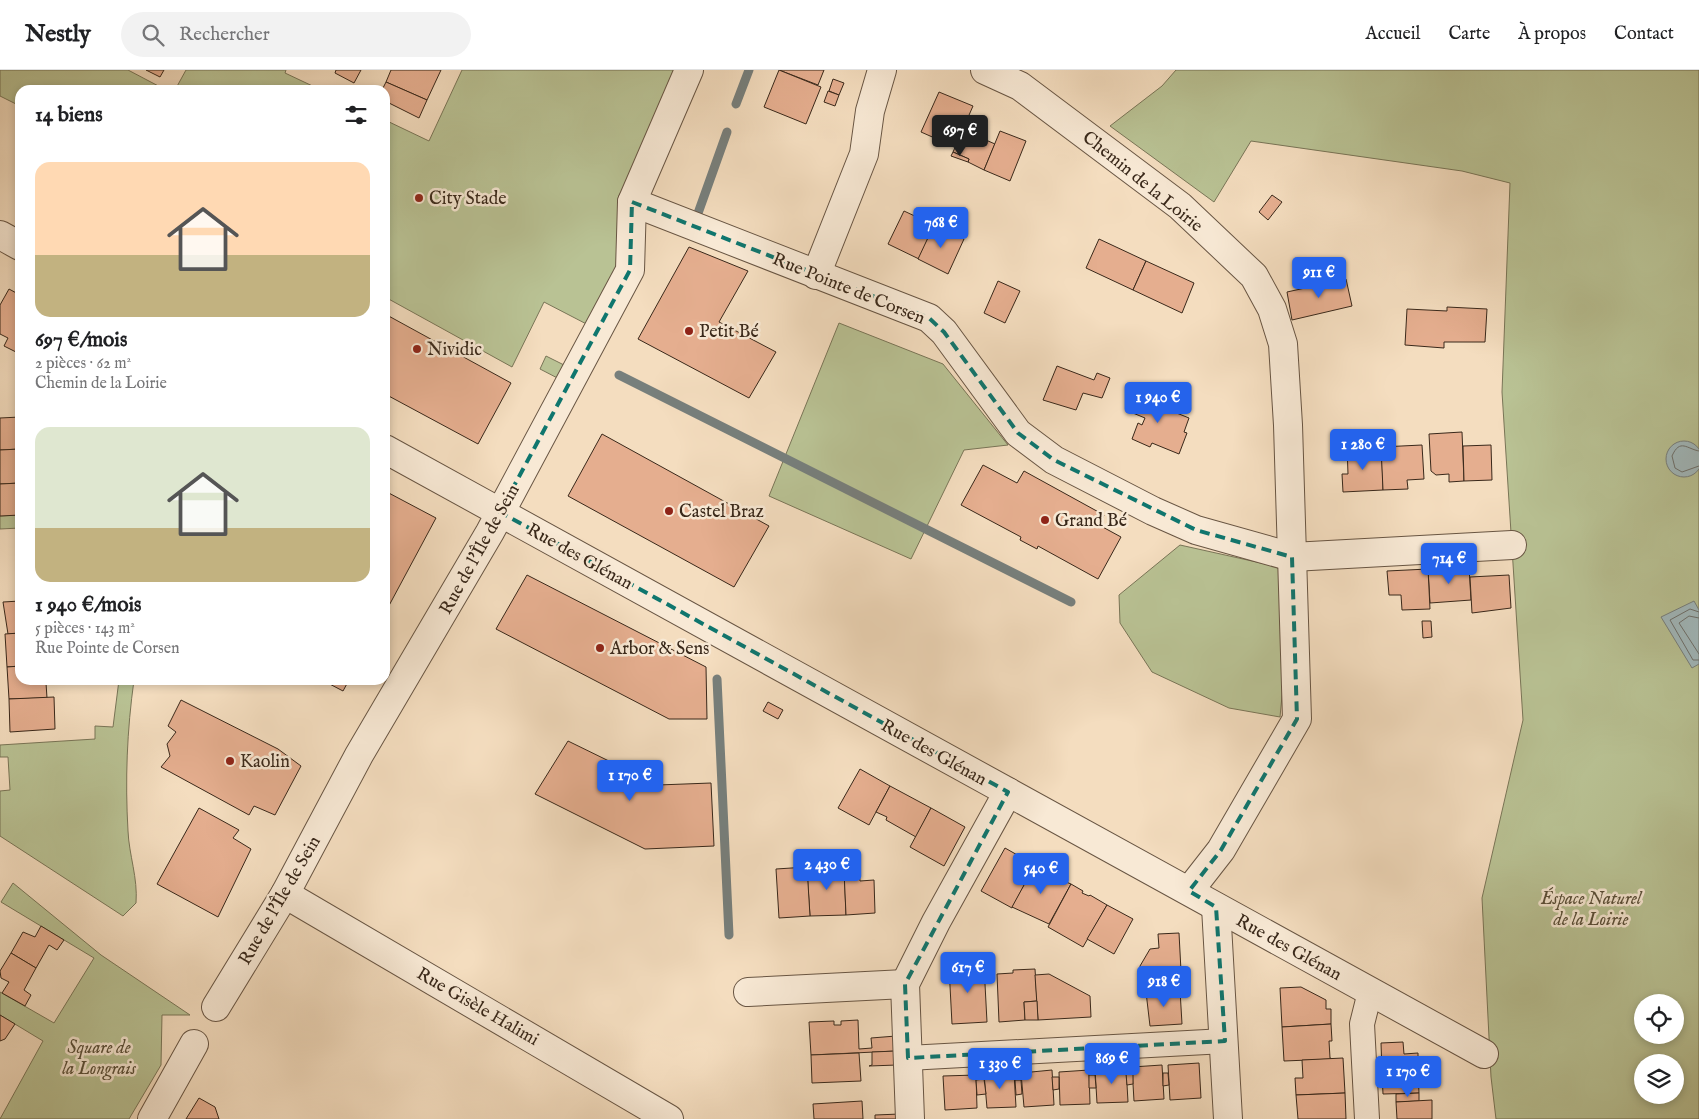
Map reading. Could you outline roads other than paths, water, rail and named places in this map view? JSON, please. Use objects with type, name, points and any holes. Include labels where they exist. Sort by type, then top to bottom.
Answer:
[{"type":"street","name":"Rue de l'Île de Sein","points":[[216,1007],[286,894],[359,755],[500,512],[630,270],[632,202],[689,70]]},
{"type":"street","points":[[816,275],[864,154],[870,110],[882,70]]},
{"type":"street","name":"Chemin de la Loirie","points":[[985,70],[1020,86],[1180,206],[1254,276],[1272,309],[1283,344],[1297,719],[1221,850],[1189,891]]},
{"type":"street","name":"Rue Pointe de Corsen","points":[[632,202],[929,318],[944,332],[1018,433],[1054,460],[1153,511],[1196,530],[1292,557],[1512,546]]},
{"type":"street","points":[[0,235],[15,243]]},
{"type":"street","name":"Rue des Glénan","points":[[390,452],[1484,1054]]},
{"type":"street","points":[[910,1119],[905,984],[936,922],[1008,792]]},
{"type":"street","name":"Rue Gisèle Halimi","points":[[286,894],[669,1119]]},
{"type":"street","points":[[1216,907],[1226,1041],[1228,1119]]},
{"type":"street","points":[[748,992],[905,984]]},
{"type":"street","points":[[1367,1119],[1362,1024],[1370,992]]},
{"type":"street","points":[[908,1058],[1226,1041]]},
{"type":"street","points":[[152,1119],[194,1044]]},
{"type":"water","points":[[1684,441],[1696,447],[1700,452],[1700,466],[1696,471],[1684,477],[1672,471],[1666,459],[1672,447]]},
{"type":"water","points":[[1694,601],[1699,610],[1699,664],[1692,668],[1661,617]]},
{"type":"waterway","points":[[736,104],[749,70]]},
{"type":"waterway","points":[[697,216],[727,132]]},
{"type":"waterway","points":[[619,375],[1071,602]]},
{"type":"waterway","points":[[717,679],[729,935]]},
{"type":"place","name":"City Stade","points":[[419,198]]},
{"type":"place","name":"Petit Bé","points":[[689,331]]},
{"type":"place","name":"Nividic","points":[[417,349]]},
{"type":"place","name":"Castel Braz","points":[[669,511]]},
{"type":"place","name":"Grand Bé","points":[[1045,520]]},
{"type":"place","name":"Arbor & Sens","points":[[600,648]]},
{"type":"place","name":"Kaolin","points":[[230,761]]},
{"type":"park label","name":"Éspace Naturel de la Loirie","points":[[1591,908]]},
{"type":"park label","name":"Square de la Longrais","points":[[99,1058]]}]
